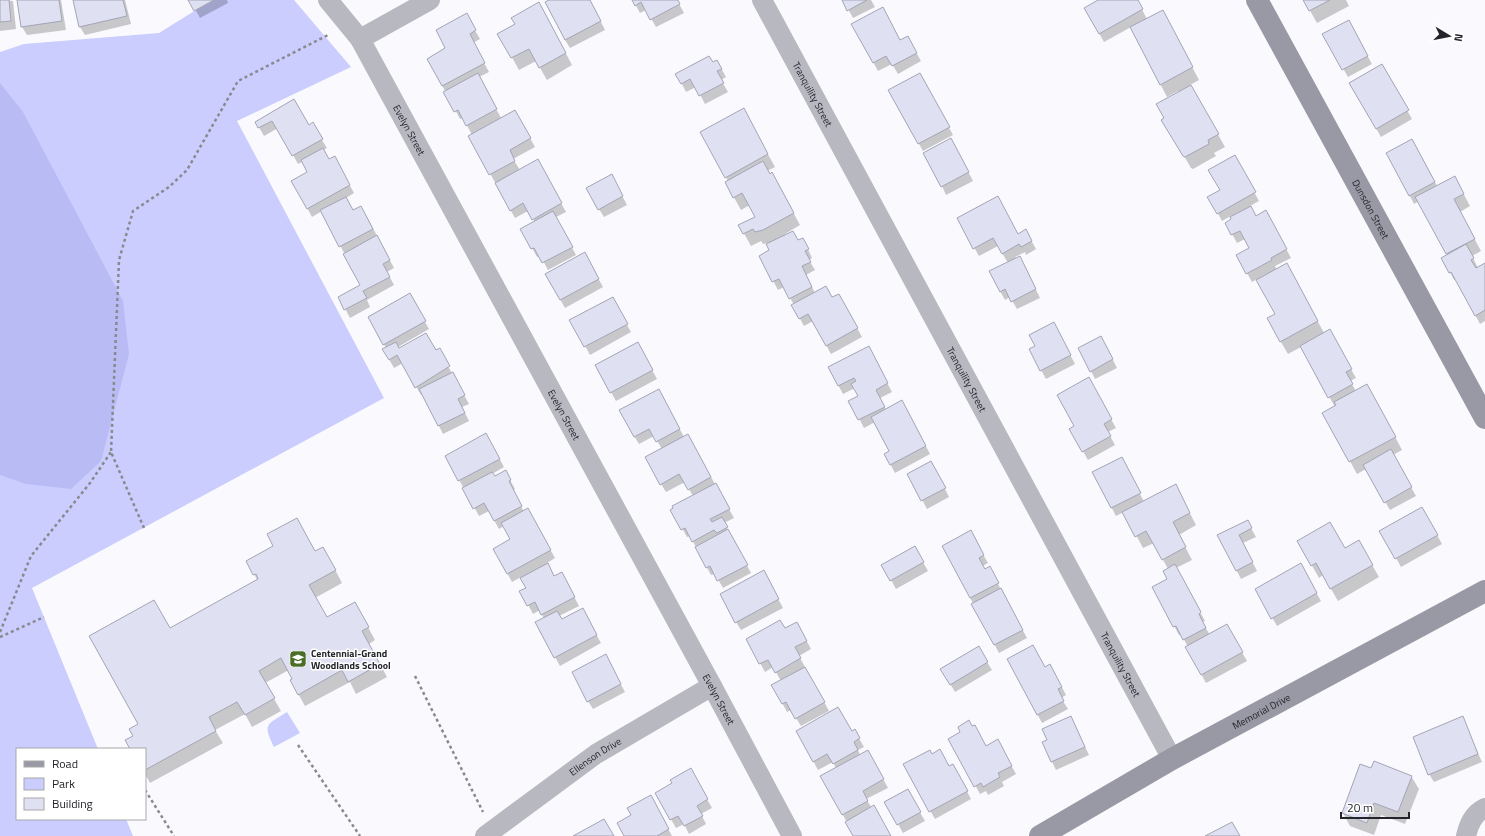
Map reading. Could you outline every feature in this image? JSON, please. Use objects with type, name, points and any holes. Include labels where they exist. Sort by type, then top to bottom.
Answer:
[{"type":"main road","name":"Dunsdon Street","points":[[1257,0],[1485,418]]},
{"type":"main road","name":"Memorial Drive","points":[[1040,836],[1172,759],[1485,591]]},
{"type":"street","name":"Evelyn Street","points":[[328,0],[354,32],[712,686],[792,836]]},
{"type":"street","points":[[354,32],[430,0]]},
{"type":"street","name":"Tranquility Street","points":[[762,0],[1172,759]]},
{"type":"street","name":"Ellenson Drive","points":[[489,833],[596,754],[712,686]]},
{"type":"street","points":[[1466,836],[1469,823],[1479,811],[1485,808]]},
{"type":"path","points":[[144,528],[111,452],[119,260],[133,211],[169,188],[187,170],[238,81],[354,32]]},
{"type":"path","points":[[0,632],[31,556],[90,484],[111,452]]},
{"type":"path","points":[[0,637],[44,617]]},
{"type":"path","points":[[414,676],[489,833]]},
{"type":"path","points":[[298,745],[360,836]]},
{"type":"path","points":[[146,792],[174,836]]},
{"type":"green space","points":[[212,0],[294,0],[351,67],[237,121],[384,398],[32,588],[98,748],[16,748],[16,820],[126,820],[133,836],[0,836],[0,52],[24,44],[159,33]]},
{"type":"green space","points":[[287,712],[300,733],[274,747],[268,733],[268,725]]},
{"type":"shaded area","points":[[0,83],[23,112],[123,301],[129,354],[101,461],[71,489],[26,484],[0,475]]},
{"type":"building","points":[[0,0],[9,0],[11,21],[0,22]]},
{"type":"building","points":[[17,0],[59,0],[62,21],[21,27]]},
{"type":"building","points":[[73,0],[123,0],[127,16],[79,27]]},
{"type":"building","points":[[188,0],[214,0],[194,11]]},
{"type":"building","points":[[549,0],[590,0],[601,21],[565,40],[545,2]]},
{"type":"building","points":[[632,0],[678,0],[680,4],[650,20],[641,2],[635,6]]},
{"type":"building","points":[[842,0],[867,0],[847,11]]},
{"type":"building","points":[[1098,0],[1138,0],[1143,9],[1099,34],[1084,8]]},
{"type":"building","points":[[1303,0],[1330,0],[1309,11]]},
{"type":"building","points":[[539,2],[566,53],[539,68],[529,49],[511,58],[497,34],[515,24],[511,18]]},
{"type":"building","points":[[883,7],[900,40],[908,36],[917,53],[892,66],[886,56],[873,63],[851,24]]},
{"type":"building","points":[[1163,10],[1193,67],[1160,85],[1130,27]]},
{"type":"building","points":[[467,13],[476,30],[470,34],[485,63],[442,86],[427,59],[445,48],[436,30]]},
{"type":"building","points":[[1349,20],[1368,56],[1342,70],[1322,34]]},
{"type":"building","points":[[709,56],[713,62],[717,60],[722,69],[717,71],[724,83],[699,96],[690,79],[681,84],[675,74]]},
{"type":"building","points":[[1382,64],[1409,110],[1376,129],[1349,83]]},
{"type":"building","points":[[478,73],[497,109],[466,126],[458,110],[454,112],[443,92]]},
{"type":"building","points":[[920,73],[950,127],[918,144],[888,90]]},
{"type":"building","points":[[1191,85],[1219,134],[1208,140],[1209,144],[1185,157],[1161,120],[1164,118],[1156,104]]},
{"type":"building","points":[[294,99],[309,125],[313,122],[323,139],[292,156],[272,121],[258,128],[255,122]]},
{"type":"building","points":[[744,108],[768,154],[725,178],[700,132]]},
{"type":"building","points":[[515,110],[531,138],[510,150],[515,161],[489,175],[468,136]]},
{"type":"building","points":[[951,138],[969,172],[941,187],[923,153]]},
{"type":"building","points":[[1412,139],[1435,182],[1409,196],[1386,153]]},
{"type":"building","points":[[323,148],[329,159],[335,156],[350,185],[307,209],[291,181],[307,172],[301,160]]},
{"type":"building","points":[[1235,155],[1256,192],[1217,214],[1207,197],[1220,190],[1208,170]]},
{"type":"building","points":[[538,159],[562,203],[532,220],[523,203],[510,211],[495,183]]},
{"type":"building","points":[[763,161],[770,174],[772,172],[794,213],[763,230],[755,232],[753,229],[743,234],[738,225],[755,217],[742,193],[733,198],[725,182]]},
{"type":"building","points":[[612,174],[623,196],[598,210],[586,188]]},
{"type":"building","points":[[1455,176],[1464,194],[1454,199],[1475,239],[1446,254],[1415,197]]},
{"type":"building","points":[[998,196],[1018,234],[1026,229],[1032,241],[1021,247],[1019,244],[1002,254],[993,238],[973,249],[957,218]]},
{"type":"building","points":[[346,197],[353,210],[361,206],[373,229],[339,247],[320,210]]},
{"type":"building","points":[[1251,206],[1256,216],[1266,210],[1287,249],[1271,258],[1272,260],[1246,274],[1236,255],[1249,248],[1240,231],[1231,235],[1225,223],[1231,219],[1230,217]]},
{"type":"building","points":[[553,211],[573,247],[542,263],[534,248],[531,249],[520,229]]},
{"type":"building","points":[[793,231],[798,240],[803,238],[809,249],[805,251],[811,262],[802,266],[812,287],[789,299],[779,279],[772,282],[759,256],[769,250],[766,244]]},
{"type":"building","points":[[377,235],[390,260],[383,264],[390,277],[363,291],[367,298],[344,310],[338,297],[360,285],[343,254]]},
{"type":"building","points":[[1466,244],[1474,258],[1471,260],[1476,268],[1485,263],[1485,310],[1475,316],[1451,272],[1449,273],[1441,258]]},
{"type":"building","points":[[585,252],[599,279],[560,300],[545,274]]},
{"type":"building","points":[[1020,256],[1036,289],[1011,302],[1005,289],[1000,292],[989,271]]},
{"type":"building","points":[[1287,263],[1318,321],[1280,342],[1267,318],[1275,314],[1256,280]]},
{"type":"building","points":[[826,286],[832,297],[839,294],[858,328],[826,346],[808,314],[799,319],[791,305]]},
{"type":"building","points":[[410,293],[426,321],[383,345],[368,317]]},
{"type":"building","points":[[613,297],[628,324],[584,347],[569,320]]},
{"type":"building","points":[[1054,322],[1071,355],[1040,371],[1029,349],[1035,346],[1029,335]]},
{"type":"building","points":[[1330,329],[1352,369],[1346,372],[1353,384],[1328,398],[1300,346]]},
{"type":"building","points":[[426,333],[436,350],[440,348],[450,366],[415,388],[397,355],[389,360],[382,349],[396,342],[399,348]]},
{"type":"building","points":[[1101,336],[1113,359],[1090,372],[1078,348]]},
{"type":"building","points":[[638,342],[653,370],[610,393],[595,365]]},
{"type":"building","points":[[869,346],[888,383],[876,390],[885,407],[858,420],[848,401],[858,396],[851,384],[856,381],[854,378],[838,386],[828,367]]},
{"type":"building","points":[[453,372],[465,395],[458,399],[465,413],[438,426],[419,389]]},
{"type":"building","points":[[1089,377],[1112,419],[1104,424],[1111,436],[1082,452],[1069,429],[1074,426],[1057,395]]},
{"type":"building","points":[[1367,384],[1396,437],[1349,462],[1322,413],[1336,405],[1334,402]]},
{"type":"building","points":[[659,389],[680,429],[656,442],[649,429],[634,437],[619,410]]},
{"type":"building","points":[[902,400],[926,446],[890,465],[884,454],[889,451],[871,417]]},
{"type":"building","points":[[486,433],[500,459],[458,481],[445,456]]},
{"type":"building","points":[[688,434],[711,477],[688,490],[679,474],[660,485],[645,457]]},
{"type":"building","points":[[1391,449],[1412,487],[1384,503],[1363,465]]},
{"type":"building","points":[[1122,457],[1141,493],[1111,508],[1092,472]]},
{"type":"building","points":[[931,461],[946,488],[921,501],[907,474]]},
{"type":"building","points":[[506,470],[511,480],[509,481],[522,506],[494,521],[484,503],[473,509],[462,488],[492,472],[495,476]]},
{"type":"building","points":[[716,483],[730,509],[710,519],[712,522],[722,517],[728,527],[717,533],[714,530],[692,542],[685,528],[681,530],[670,510],[673,508],[672,506]]},
{"type":"building","points":[[1176,484],[1190,513],[1173,522],[1186,547],[1162,560],[1146,531],[1135,537],[1122,512]]},
{"type":"building","points":[[1422,507],[1438,535],[1395,559],[1379,531]]},
{"type":"building","points":[[528,508],[551,550],[507,574],[493,549],[510,539],[501,523]]},
{"type":"building","points":[[297,518],[315,551],[323,547],[336,570],[309,585],[327,617],[355,602],[369,627],[362,631],[380,664],[348,682],[342,670],[298,695],[290,680],[292,679],[281,658],[259,671],[275,698],[245,715],[237,702],[209,717],[216,731],[146,769],[146,748],[129,748],[125,740],[133,736],[129,729],[138,724],[89,636],[154,600],[170,628],[258,579],[256,574],[253,575],[246,561],[273,546],[267,534]]},
{"type":"building","points":[[1248,520],[1252,528],[1239,535],[1253,562],[1236,571],[1217,535]]},
{"type":"building","points":[[1330,522],[1345,548],[1359,540],[1373,565],[1330,589],[1316,563],[1311,566],[1297,541]]},
{"type":"building","points":[[728,529],[748,565],[717,581],[710,566],[706,568],[695,547]]},
{"type":"building","points":[[971,530],[984,555],[979,558],[985,569],[990,566],[999,583],[970,598],[942,546]]},
{"type":"building","points":[[915,546],[924,562],[890,581],[881,565]]},
{"type":"building","points":[[548,563],[554,576],[562,572],[575,597],[541,615],[535,602],[527,606],[519,591],[526,588],[520,578]]},
{"type":"building","points":[[1301,563],[1317,593],[1271,619],[1255,589]]},
{"type":"building","points":[[1175,564],[1201,612],[1199,614],[1206,628],[1183,640],[1176,626],[1173,627],[1152,587],[1167,579],[1163,571]]},
{"type":"building","points":[[764,570],[779,599],[735,623],[720,594]]},
{"type":"building","points":[[1001,588],[1023,630],[994,645],[971,604]]},
{"type":"building","points":[[583,608],[597,635],[554,658],[535,622],[557,611],[562,619]]},
{"type":"building","points":[[780,620],[785,628],[797,622],[807,641],[795,647],[801,658],[775,673],[768,660],[759,664],[746,639]]},
{"type":"building","points":[[1227,624],[1243,652],[1201,675],[1185,647]]},
{"type":"building","points":[[1033,645],[1045,667],[1050,664],[1062,687],[1058,689],[1064,701],[1037,715],[1007,659]]},
{"type":"building","points":[[979,646],[988,662],[950,685],[940,669]]},
{"type":"building","points":[[606,654],[621,684],[587,702],[572,672]]},
{"type":"building","points":[[805,667],[825,702],[795,719],[786,702],[782,704],[771,685]]},
{"type":"building","points":[[838,707],[852,731],[855,729],[860,738],[854,742],[858,750],[833,764],[827,754],[813,762],[796,731]]},
{"type":"building","points":[[1071,716],[1085,747],[1051,762],[1042,742],[1047,740],[1042,729]]},
{"type":"building","points":[[1463,716],[1478,754],[1428,775],[1413,737]]},
{"type":"building","points":[[969,720],[972,726],[975,725],[986,746],[998,739],[1012,766],[998,773],[1000,777],[983,787],[981,783],[974,787],[948,739],[960,732],[958,727]]},
{"type":"building","points":[[940,749],[949,766],[953,764],[968,791],[929,812],[903,764],[930,750],[932,754]]},
{"type":"building","points":[[868,750],[884,779],[863,791],[868,801],[842,815],[820,776]]},
{"type":"building","points":[[1374,761],[1412,776],[1398,812],[1374,803],[1367,823],[1342,813],[1360,764],[1371,768]]},
{"type":"building","points":[[691,768],[708,799],[697,806],[703,816],[684,826],[678,816],[670,820],[655,793],[672,783],[670,780]]},
{"type":"building","points":[[908,789],[921,812],[897,825],[884,802]]},
{"type":"building","points":[[651,795],[669,829],[657,836],[624,836],[617,823],[631,815],[627,808]]},
{"type":"building","points":[[874,805],[891,836],[853,836],[845,822]]},
{"type":"building","points":[[604,819],[614,836],[573,836]]},
{"type":"building","points":[[1232,822],[1240,836],[1205,836]]},
{"type":"place","name":"Centennial-Grand Woodlands School","points":[[298,659]]}]
